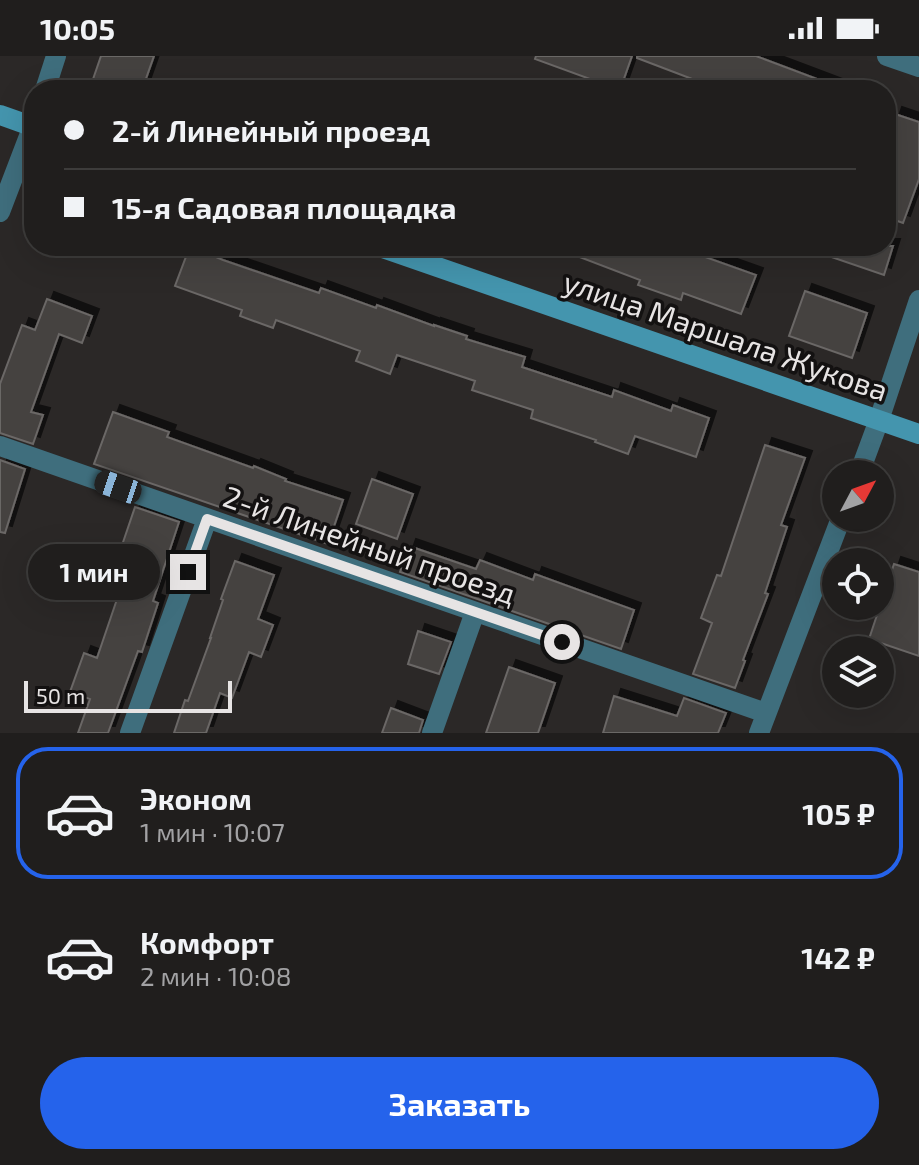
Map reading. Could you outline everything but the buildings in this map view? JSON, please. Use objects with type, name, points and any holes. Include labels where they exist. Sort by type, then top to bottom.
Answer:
[{"type":"main road","points":[[0,115],[24,122]]},
{"type":"main road","name":"улица Маршала Жукова","points":[[406,256],[919,434]]},
{"type":"street","points":[[48,80],[56,56]]},
{"type":"street","points":[[887,56],[919,67]]},
{"type":"street","points":[[0,212],[24,151]]},
{"type":"street","points":[[864,460],[919,300]]},
{"type":"street","name":"2-й Линейный проезд","points":[[0,446],[475,612],[762,723]]},
{"type":"street","points":[[130,733],[207,519]]},
{"type":"street","points":[[762,723],[836,532]]},
{"type":"street","points":[[432,733],[475,612]]},
{"type":"route","points":[[188,572],[207,519],[562,642]]}]
